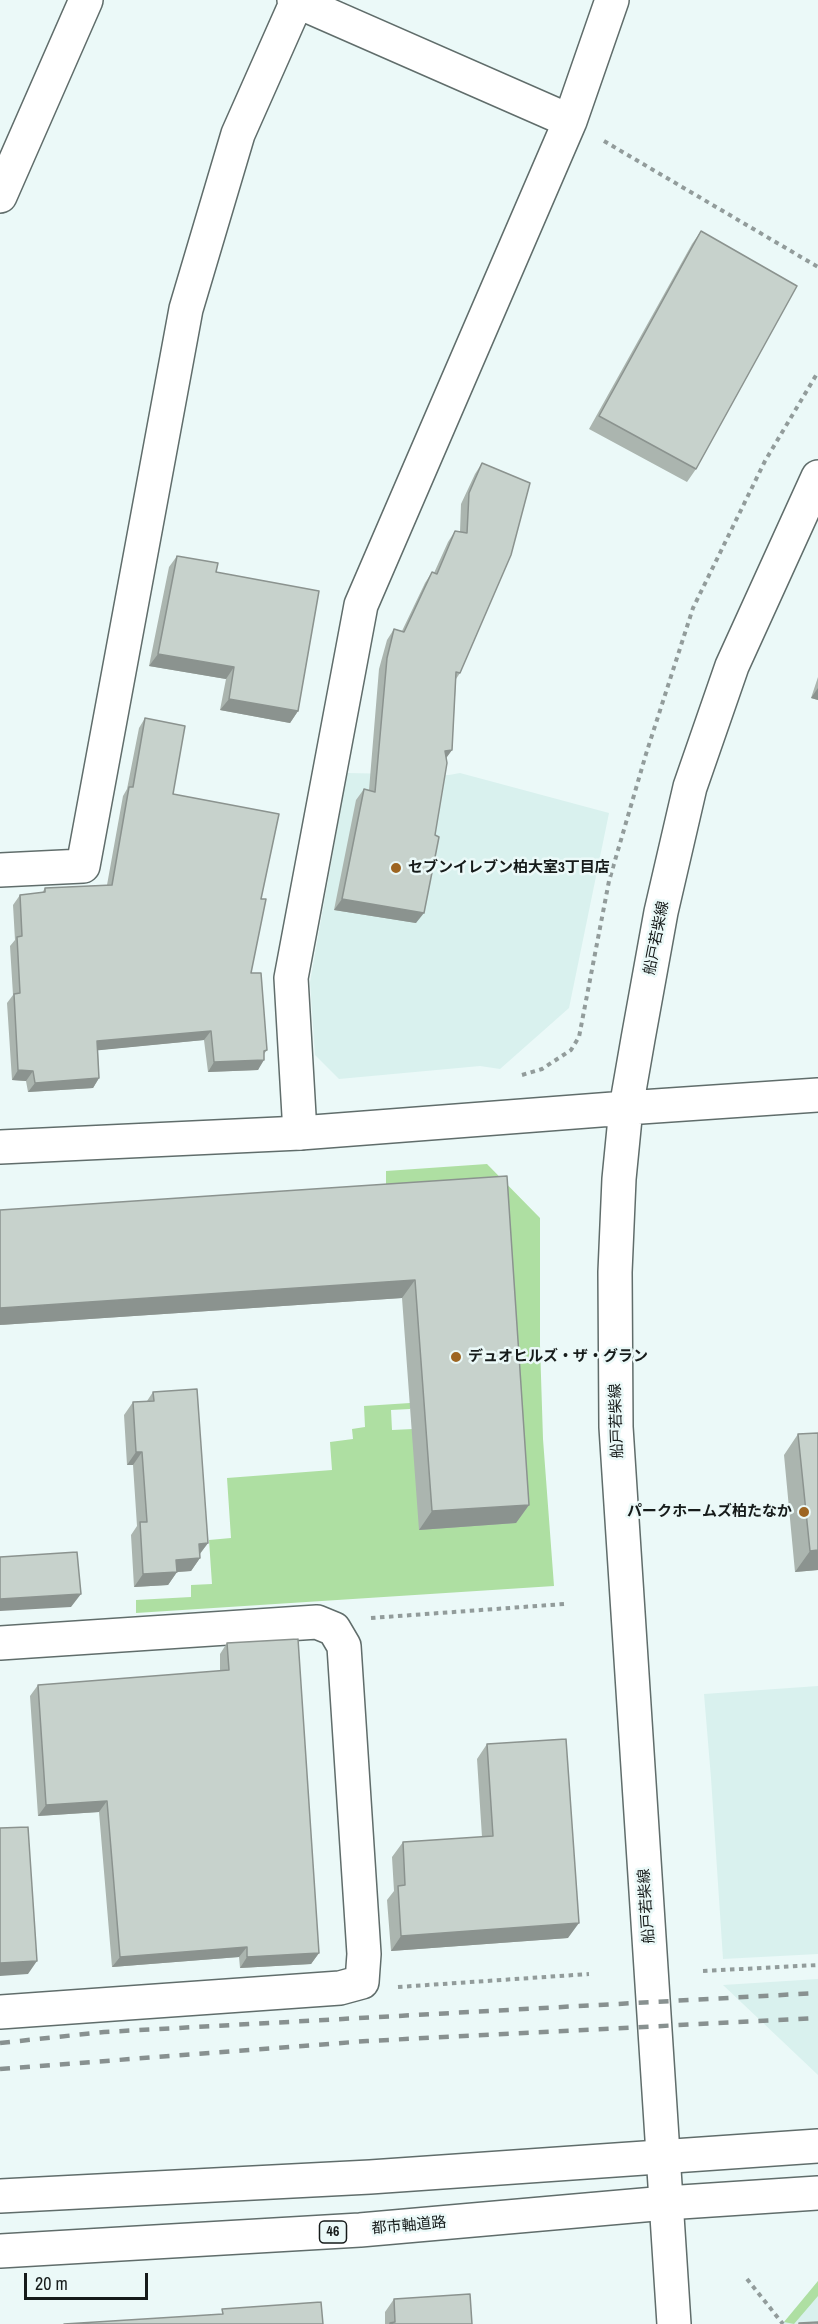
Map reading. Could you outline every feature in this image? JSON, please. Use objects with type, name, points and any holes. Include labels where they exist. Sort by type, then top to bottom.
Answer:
[{"type":"street","points":[[0,196],[86,0]]},
{"type":"street","points":[[300,1133],[291,978],[361,604],[570,121],[612,0]]},
{"type":"street","points":[[0,870],[83,866],[186,309],[238,134],[295,1],[570,121]]},
{"type":"street","name":"船戸若柴線","points":[[674,2324],[616,1427],[615,1272],[620,1179],[626,1108],[661,912],[690,787],[732,666],[818,477]]},
{"type":"street","points":[[0,1147],[300,1133],[818,1095]]},
{"type":"street","points":[[0,1643],[317,1622],[334,1629],[344,1646],[364,1954],[362,1982],[340,1988],[0,2012]]},
{"type":"street","points":[[0,2196],[370,2177],[818,2146]]},
{"type":"street","name":"都市軸道路","points":[[0,2251],[360,2230],[666,2203],[818,2193]]},
{"type":"path","points":[[570,121],[818,267]]},
{"type":"path","points":[[519,1076],[542,1069],[571,1050],[579,1037],[609,881],[646,754],[693,608],[765,461],[818,372]]},
{"type":"path","points":[[334,1629],[354,1619],[564,1604]]},
{"type":"path","points":[[703,1971],[818,1965]]},
{"type":"path","points":[[362,1982],[386,1988],[589,1974]]},
{"type":"path","points":[[747,2278],[783,2324]]},
{"type":"shaded area","points":[[347,773],[449,775],[460,773],[609,813],[569,1008],[500,1069],[480,1066],[339,1079],[315,1055],[310,982]]},
{"type":"shaded area","points":[[818,1686],[818,1954],[723,1959],[704,1694]]},
{"type":"shaded area","points":[[818,1979],[818,2075],[723,1985]]},
{"type":"shaded area","points":[[818,2281],[818,2324],[782,2324],[784,2322]]},
{"type":"green space","points":[[487,1164],[540,1218],[543,1439],[554,1586],[136,1613],[136,1600],[191,1597],[191,1585],[212,1584],[209,1540],[231,1538],[227,1478],[332,1470],[330,1442],[353,1439],[352,1429],[365,1427],[364,1406],[410,1403],[410,1409],[391,1410],[392,1430],[413,1429],[516,1523],[386,1202],[386,1171]]},
{"type":"green space","points":[[818,2281],[818,2296],[794,2324],[784,2322]]},
{"type":"building","points":[[701,231],[797,286],[696,469],[599,416]]},
{"type":"building","points":[[482,463],[530,483],[511,555],[460,673],[456,672],[452,750],[445,751],[447,763],[435,835],[439,837],[424,913],[342,899],[364,789],[375,792],[387,658],[394,629],[404,632],[432,572],[437,574],[455,531],[467,533],[469,493]]},
{"type":"building","points":[[177,556],[218,563],[216,572],[319,591],[298,711],[229,699],[234,667],[158,654]]},
{"type":"building","points":[[145,718],[185,726],[173,794],[279,814],[261,899],[266,899],[251,973],[261,973],[267,1050],[264,1051],[264,1060],[214,1062],[211,1031],[97,1041],[99,1078],[35,1083],[33,1071],[18,1070],[14,994],[20,993],[17,937],[22,936],[20,895],[45,892],[45,888],[112,885],[129,787],[133,787]]},
{"type":"building","name":"デュオヒルズ・ザ・グラン","points":[[507,1176],[529,1505],[432,1511],[415,1280],[0,1308],[0,1210]]},
{"type":"building","points":[[197,1389],[208,1543],[199,1544],[200,1558],[176,1560],[177,1572],[143,1574],[140,1522],[147,1522],[142,1452],[136,1452],[133,1402],[154,1401],[153,1392]]},
{"type":"building","points":[[818,1433],[818,1550],[810,1551],[798,1434]]},
{"type":"building","points":[[77,1552],[81,1594],[0,1599],[0,1557]]},
{"type":"building","points":[[298,1639],[319,1953],[247,1957],[247,1947],[120,1957],[107,1801],[46,1805],[38,1685],[229,1670],[227,1643]]},
{"type":"building","points":[[566,1739],[579,1923],[401,1936],[398,1886],[405,1885],[403,1842],[493,1836],[487,1744]]},
{"type":"building","points":[[28,1827],[37,1961],[0,1963],[0,1828]]},
{"type":"building","points":[[470,2294],[472,2324],[390,2324],[395,2322],[394,2299]]},
{"type":"building","points":[[321,2302],[323,2324],[64,2324],[223,2314],[222,2309]]},
{"type":"building","points":[[818,2322],[818,2324],[799,2324],[799,2323]]},
{"type":"railway","points":[[0,2043],[104,2032],[818,1993]]},
{"type":"railway","points":[[0,2069],[367,2041],[818,2018]]},
{"type":"place","name":"セブンイレブン柏大室3丁目店","points":[[396,868]]},
{"type":"place","name":"デュオヒルズ・ザ・グラン","points":[[456,1357]]},
{"type":"place","name":"パークホームズ柏たなか","points":[[804,1512]]}]
